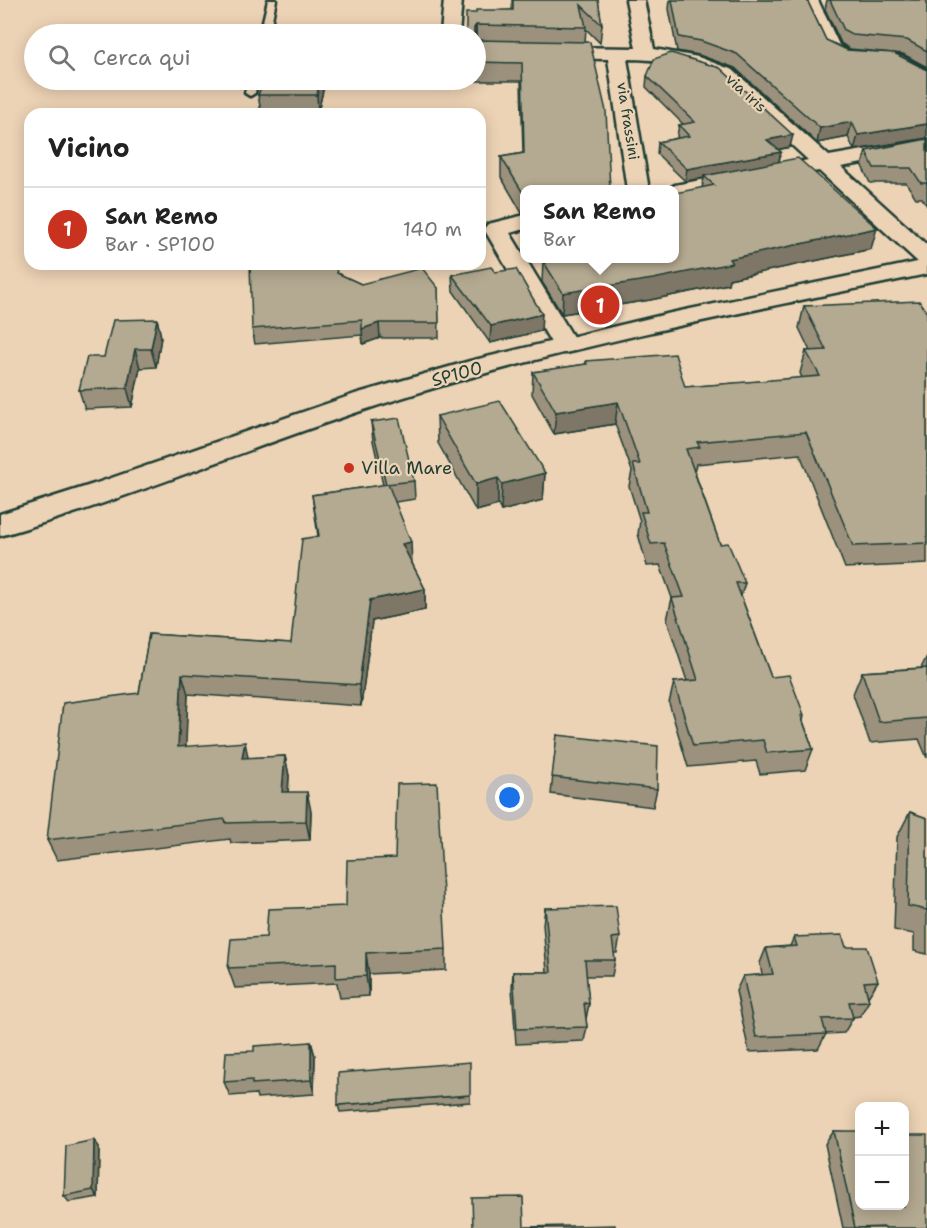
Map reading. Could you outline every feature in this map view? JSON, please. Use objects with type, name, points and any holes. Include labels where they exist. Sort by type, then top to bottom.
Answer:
[{"type":"street","points":[[451,24],[453,0]]},
{"type":"street","points":[[636,0],[646,53]]},
{"type":"street","points":[[809,0],[831,48],[844,56],[927,62]]},
{"type":"street","name":"via iris","points":[[486,52],[646,53],[680,57],[709,65],[726,74],[927,258]]},
{"type":"street","name":"via frassini","points":[[617,53],[637,185]]},
{"type":"street","points":[[895,60],[927,78]]},
{"type":"street","points":[[789,170],[927,145]]},
{"type":"street","points":[[679,191],[766,174]]},
{"type":"street","points":[[520,223],[496,229],[565,345]]},
{"type":"street","name":"SP100","points":[[0,525],[74,504],[345,407],[418,384],[565,345],[927,267]]},
{"type":"lane","points":[[266,24],[272,0]]},
{"type":"building","points":[[513,0],[598,0],[602,25],[581,5],[586,27],[466,24],[466,13],[476,13],[476,10],[513,10]]},
{"type":"building","points":[[672,0],[807,0],[826,40],[847,50],[894,53],[927,70],[927,124],[858,135],[852,122],[820,128],[737,54],[701,41],[679,37]]},
{"type":"building","points":[[830,0],[927,0],[927,51],[907,40],[853,35],[844,30]]},
{"type":"building","points":[[486,40],[590,42],[606,111],[610,185],[520,185],[520,188],[501,157],[524,153],[522,63],[486,62]]},
{"type":"building","points":[[671,53],[720,68],[793,135],[767,140],[781,152],[687,169],[658,142],[689,136],[679,125],[695,122],[647,76],[654,59]]},
{"type":"building","points":[[260,90],[318,90],[317,95],[258,95]]},
{"type":"building","points":[[927,139],[927,184],[921,183],[911,168],[874,168],[866,151]]},
{"type":"building","points":[[798,158],[877,228],[729,259],[732,263],[653,279],[563,293],[544,263],[679,263],[679,192],[714,185],[704,176]]},
{"type":"building","points":[[491,267],[495,272],[516,269],[542,314],[491,326],[452,275],[486,270]]},
{"type":"building","points":[[250,270],[336,270],[337,273],[361,284],[414,270],[424,270],[438,288],[439,323],[379,323],[362,329],[362,320],[252,329]]},
{"type":"building","points":[[919,301],[927,313],[927,543],[853,546],[806,432],[697,442],[700,447],[686,449],[720,544],[728,543],[745,583],[736,583],[771,677],[789,675],[804,715],[801,716],[813,749],[767,753],[763,740],[693,746],[674,682],[698,680],[672,598],[684,597],[664,543],[651,544],[641,512],[647,512],[633,464],[640,464],[618,402],[556,412],[533,372],[587,364],[586,361],[675,354],[685,387],[820,376],[806,351],[826,350],[804,306]]},
{"type":"building","points":[[157,319],[151,349],[135,349],[127,388],[79,390],[87,357],[104,357],[113,320]]},
{"type":"building","points":[[500,401],[545,473],[502,484],[498,478],[476,484],[437,416]]},
{"type":"building","points":[[399,418],[414,481],[386,484],[371,422]]},
{"type":"building","points":[[388,484],[411,542],[402,544],[425,589],[370,600],[359,685],[182,674],[178,747],[245,742],[242,758],[285,756],[282,792],[307,792],[306,821],[226,823],[225,819],[47,840],[63,703],[139,693],[149,634],[291,643],[302,539],[319,536],[312,495]]},
{"type":"building","points":[[927,668],[927,718],[879,722],[862,672]]},
{"type":"building","points":[[557,735],[658,746],[657,789],[552,777]]},
{"type":"building","points":[[437,783],[446,949],[366,953],[366,976],[336,978],[336,963],[228,968],[231,939],[266,937],[268,909],[346,906],[347,860],[395,858],[397,784]]},
{"type":"building","points":[[910,812],[927,818],[927,910],[908,906]]},
{"type":"building","points":[[616,906],[620,937],[612,938],[615,960],[585,960],[589,1004],[584,1003],[587,1027],[517,1029],[513,972],[551,972],[545,908]]},
{"type":"building","points":[[842,935],[846,947],[867,947],[878,981],[864,982],[869,1001],[849,1002],[853,1018],[822,1019],[826,1034],[756,1037],[743,976],[773,974],[766,948],[797,946],[794,937]]},
{"type":"building","points":[[311,1042],[311,1080],[252,1084],[252,1080],[224,1082],[226,1052],[254,1051],[254,1046]]},
{"type":"building","points":[[470,1062],[470,1095],[338,1105],[338,1073]]},
{"type":"building","points":[[834,1131],[855,1131],[855,1210],[909,1210],[909,1135],[927,1135],[927,1228],[855,1228]]},
{"type":"building","points":[[94,1140],[93,1190],[64,1196],[66,1146]]},
{"type":"building","points":[[523,1197],[524,1227],[615,1225],[615,1228],[473,1228],[472,1198]]},
{"type":"place","name":"San Remo","points":[[600,305]]},
{"type":"place","name":"Villa Mare","points":[[349,468]]}]
